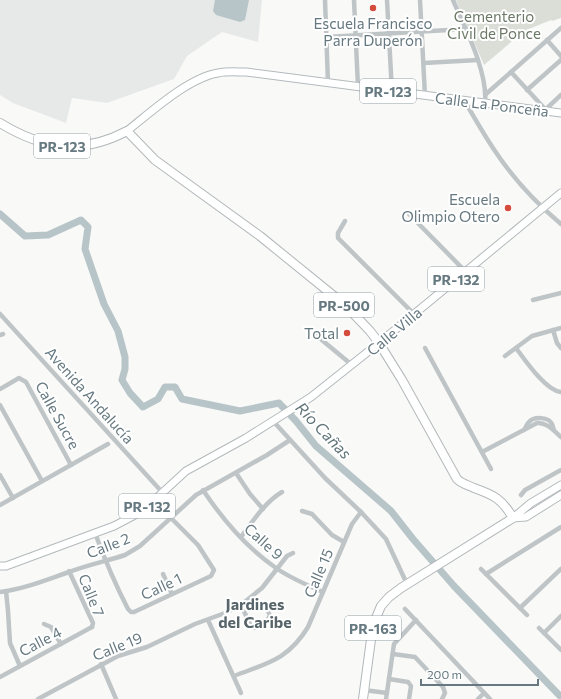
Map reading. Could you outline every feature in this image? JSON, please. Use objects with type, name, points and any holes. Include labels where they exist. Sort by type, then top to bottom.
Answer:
[{"type":"highway","name":"PR-123","points":[[0,123],[16,133],[34,141],[52,145],[86,146],[115,137],[127,131]]},
{"type":"highway","name":"PR-500","points":[[127,131],[155,160],[260,236],[345,305],[370,331],[379,343],[402,380],[457,479],[463,484],[500,499],[507,507],[513,518]]},
{"type":"highway","name":"PR-163","points":[[363,699],[372,632],[381,606],[389,597],[418,577],[513,518]]},
{"type":"main road","name":"Calle La Ponceña","points":[[127,131],[174,95],[202,78],[219,73],[232,72],[561,113]]},
{"type":"main road","name":"Calle Villa","points":[[276,419],[299,405],[352,365],[561,193]]},
{"type":"main road","name":"PR-132","points":[[0,566],[6,566],[41,554],[114,526],[133,516],[149,505],[186,471],[246,438],[276,419]]},
{"type":"main road","name":"PR-163","points":[[513,518],[531,503],[561,485]]},
{"type":"main road","points":[[546,504],[561,491]]},
{"type":"main road","name":"PR-163","points":[[513,518],[526,517],[561,495]]},
{"type":"street","points":[[325,0],[328,83]]},
{"type":"street","points":[[354,0],[358,87]]},
{"type":"street","points":[[387,0],[392,92]]},
{"type":"street","points":[[420,0],[425,96]]},
{"type":"street","points":[[453,0],[478,60],[486,94],[485,103]]},
{"type":"street","points":[[486,94],[561,28]]},
{"type":"street","points":[[327,37],[466,30]]},
{"type":"street","points":[[547,40],[561,56]]},
{"type":"street","points":[[424,63],[478,60]]},
{"type":"street","points":[[527,90],[561,60]]},
{"type":"street","points":[[511,72],[544,110],[561,95]]},
{"type":"street","points":[[464,100],[494,150],[508,169],[542,209],[561,224]]},
{"type":"street","points":[[409,214],[465,271]]},
{"type":"street","points":[[345,221],[338,233],[338,238],[414,314]]},
{"type":"street","points":[[533,300],[561,293]]},
{"type":"street","name":"Avenida Andalucía","points":[[0,314],[162,492]]},
{"type":"street","points":[[505,356],[532,336],[561,328]]},
{"type":"street","points":[[553,330],[557,343],[561,348]]},
{"type":"street","points":[[317,336],[352,365]]},
{"type":"street","points":[[425,348],[491,469]]},
{"type":"street","points":[[516,348],[542,380],[556,392],[561,392]]},
{"type":"street","name":"Calle Sucre","points":[[0,389],[20,378],[26,382],[72,465]]},
{"type":"street","points":[[0,405],[42,481]]},
{"type":"street","points":[[276,419],[290,440],[325,478],[361,512],[386,539],[408,584]]},
{"type":"street","points":[[482,452],[537,423],[542,423],[554,430],[561,437]]},
{"type":"street","name":"Calle 2","points":[[0,592],[6,592],[44,581],[105,562],[133,551],[203,490],[236,473],[290,440]]},
{"type":"street","points":[[0,505],[108,444]]},
{"type":"street","points":[[521,494],[561,470]]},
{"type":"street","points":[[236,473],[250,494],[263,508]]},
{"type":"street","points":[[0,475],[13,498]]},
{"type":"street","name":"Calle 9","points":[[203,490],[227,523],[256,552],[276,569],[323,592]]},
{"type":"street","points":[[241,536],[263,508],[282,492]]},
{"type":"street","points":[[302,511],[312,514],[332,535],[344,542]]},
{"type":"street","name":"Calle 15","points":[[234,676],[276,660],[302,638],[352,524],[361,512]]},
{"type":"street","name":"Calle 1","points":[[96,533],[105,562],[116,586],[131,612],[137,611],[211,576],[214,570],[198,545],[171,518]]},
{"type":"street","points":[[486,574],[561,527]]},
{"type":"street","name":"Calle 19","points":[[38,699],[118,656],[147,647],[195,624],[208,620],[241,605],[262,588],[287,556],[293,553]]},
{"type":"street","points":[[481,569],[527,615]]},
{"type":"street","points":[[520,608],[561,569]]},
{"type":"street","name":"Calle 7","points":[[69,572],[94,627]]},
{"type":"street","points":[[163,574],[172,594]]},
{"type":"street","points":[[6,592],[10,643],[20,666]]},
{"type":"street","points":[[241,605],[247,618],[255,628],[267,620],[270,616],[268,611],[252,597]]},
{"type":"street","points":[[405,609],[490,699]]},
{"type":"street","points":[[544,633],[561,616]]},
{"type":"street","points":[[208,620],[241,693]]},
{"type":"street","points":[[386,699],[394,644],[416,620]]},
{"type":"street","points":[[44,624],[51,627],[61,644]]},
{"type":"street","name":"Calle 4","points":[[0,677],[94,627]]},
{"type":"street","points":[[539,628],[561,650]]},
{"type":"street","points":[[392,654],[415,657],[443,687],[445,693],[442,699]]},
{"type":"street","points":[[101,664],[116,699]]},
{"type":"street","points":[[389,679],[408,682],[411,686],[409,699]]},
{"type":"street","points":[[364,690],[387,693]]},
{"type":"street","points":[[478,699],[484,693]]},
{"type":"shaded area","points":[[0,0],[262,0],[258,42],[222,32],[187,56],[174,79],[107,103],[72,98],[66,123],[13,103],[0,95]]},
{"type":"shaded area","points":[[215,0],[249,0],[245,20],[240,22],[216,15],[213,11]]},
{"type":"green space","name":"Cementerio Civil de Ponce","points":[[456,0],[561,0],[561,18],[551,20],[524,31],[484,65]]},
{"type":"waterway","name":"Río Cañas","points":[[0,214],[25,236],[48,235],[81,220],[88,227],[85,249],[104,304],[118,331],[125,357],[125,369],[122,380],[130,393],[143,407],[158,399],[165,387],[175,387],[182,399],[240,411],[279,403],[316,446],[391,511],[454,586],[561,697]]},
{"type":"place","name":"Escuela Francisco Parra Duperón","points":[[373,8]]},
{"type":"place","name":"Escuela Olimpio Otero","points":[[508,208]]},
{"type":"place","name":"Total","points":[[347,333]]},
{"type":"district","name":"Jardines del Caribe","points":[[255,612]]}]
